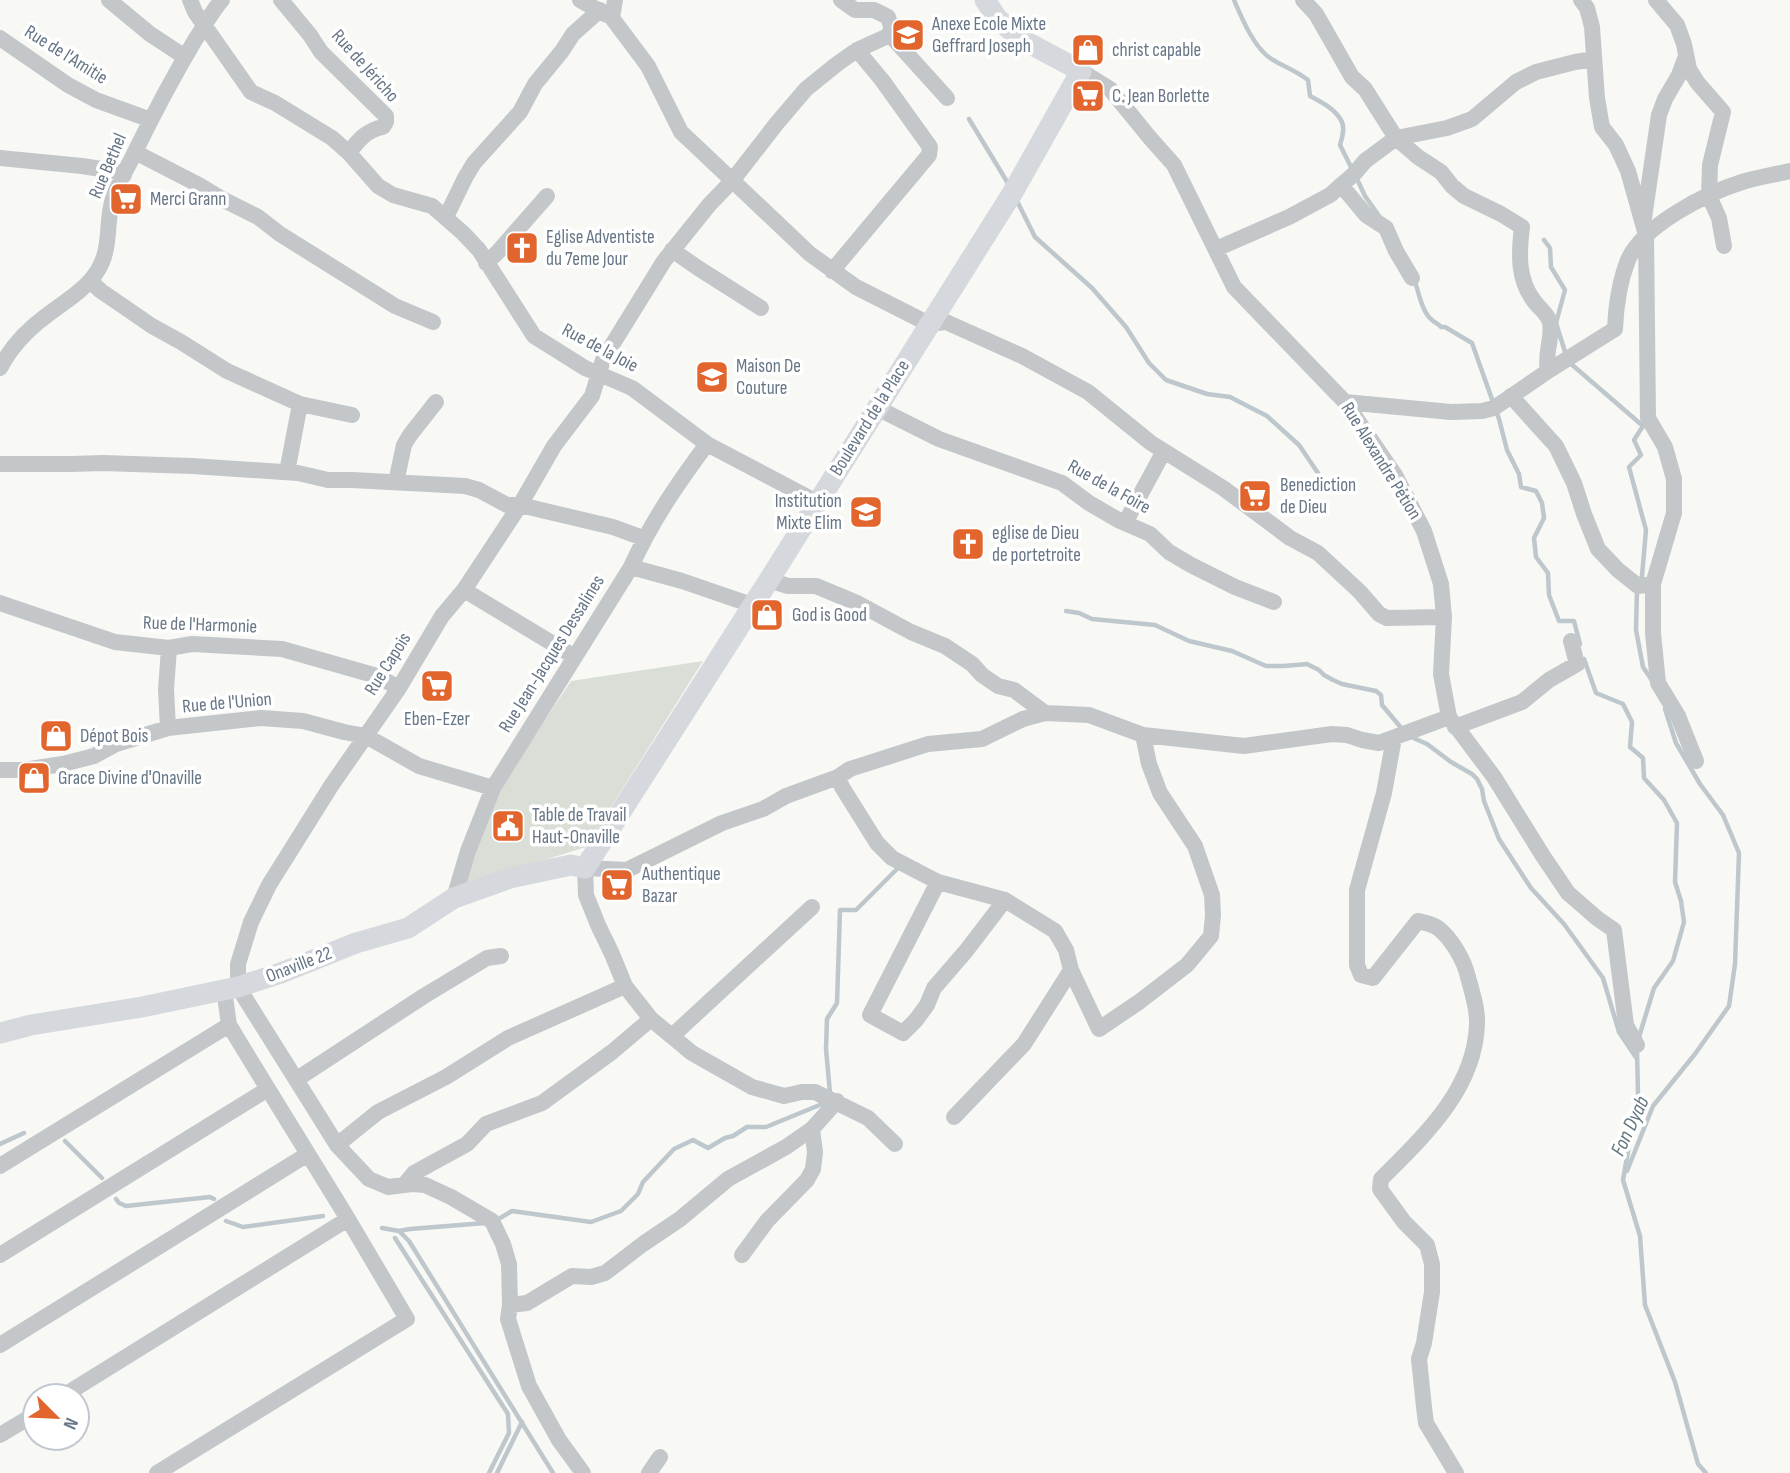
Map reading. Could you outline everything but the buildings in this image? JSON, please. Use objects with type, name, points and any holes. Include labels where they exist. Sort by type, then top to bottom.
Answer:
[{"type":"street","points":[[109,0],[150,34],[185,57]]},
{"type":"street","name":"Rue de la Joie","points":[[190,0],[195,12],[251,92],[275,103],[332,138],[378,186],[393,195],[432,206],[446,217],[479,250],[534,336],[585,368],[632,388],[708,444],[817,502]]},
{"type":"street","name":"Rue Bethel","points":[[0,368],[27,332],[90,281],[98,270],[105,255],[112,202],[124,175],[185,57],[222,0]]},
{"type":"street","name":"Rue de Jéricho","points":[[281,0],[321,51],[386,116],[383,127],[373,129],[359,139],[349,153]]},
{"type":"street","points":[[580,0],[606,14],[648,66],[681,132],[810,254],[832,271],[856,287],[929,324],[946,322],[1088,391],[1151,443],[1223,488],[1290,538],[1318,553],[1360,592],[1379,614],[1387,618],[1444,617]]},
{"type":"street","points":[[446,217],[474,163],[520,112],[536,83],[573,33],[606,14],[615,0]]},
{"type":"street","points":[[841,0],[855,10],[874,10],[888,17],[890,35],[947,98]]},
{"type":"street","name":"Rue Alexandre Pétion","points":[[985,0],[997,18],[1019,38],[1110,89],[1174,165],[1234,287],[1345,402],[1395,475],[1424,531],[1441,584],[1444,617],[1441,674],[1452,722],[1494,777],[1568,893],[1614,930],[1626,1026],[1637,1045]]},
{"type":"street","points":[[1303,0],[1316,13],[1352,77],[1365,89],[1396,138],[1441,172],[1464,196],[1522,227],[1520,267],[1526,288],[1548,316],[1550,326],[1545,363],[1548,371]]},
{"type":"street","points":[[1581,0],[1587,8],[1592,27],[1602,127],[1616,145],[1628,171],[1644,229]]},
{"type":"street","points":[[1656,0],[1677,25],[1689,69],[1723,112],[1710,165],[1709,196],[1719,218],[1724,246]]},
{"type":"street","name":"Rue Capois","points":[[229,1025],[231,988],[251,922],[269,885],[331,786],[399,688],[442,616],[464,590],[520,505],[554,446],[592,396],[603,360],[664,261],[806,89],[867,44],[890,35]]},
{"type":"street","name":"Rue de l'Amitie","points":[[0,38],[68,85],[96,100],[151,120]]},
{"type":"street","points":[[832,271],[929,155],[930,147],[858,50]]},
{"type":"street","points":[[1686,56],[1659,115],[1644,229],[1648,418],[1665,447],[1674,479],[1674,513],[1653,584],[1653,633],[1658,683],[1678,716],[1696,761]]},
{"type":"street","points":[[1216,248],[1289,217],[1330,195],[1365,161],[1396,138],[1447,128],[1472,119],[1516,82],[1536,72],[1594,59]]},
{"type":"street","name":"Boulevard de la Place","points":[[585,868],[685,709],[723,655],[1013,192],[1081,71]]},
{"type":"street","points":[[135,152],[258,217],[280,234],[395,306],[433,322]]},
{"type":"street","points":[[0,158],[82,166],[124,175]]},
{"type":"street","points":[[1345,402],[1451,412],[1494,408],[1615,329],[1617,295],[1629,257],[1644,229],[1687,205],[1741,182],[1790,171]]},
{"type":"street","points":[[1341,186],[1366,215],[1386,228],[1412,278]]},
{"type":"street","points":[[486,263],[547,195]]},
{"type":"street","points":[[673,250],[761,308]]},
{"type":"street","points":[[90,281],[152,326],[214,364],[300,404],[352,415]]},
{"type":"street","points":[[1511,396],[1556,446],[1574,483],[1598,549],[1638,586],[1653,584]]},
{"type":"street","points":[[396,482],[404,445],[436,402]]},
{"type":"street","points":[[286,472],[300,404]]},
{"type":"street","name":"Rue de la Foire","points":[[877,408],[939,439],[1062,483],[1089,503],[1150,534],[1169,552],[1191,565],[1235,587],[1274,602]]},
{"type":"street","name":"Rue Jean-Jacques Dessalines","points":[[454,898],[468,851],[493,788],[631,567],[643,538],[708,444]]},
{"type":"street","points":[[1125,523],[1164,451]]},
{"type":"street","points":[[0,464],[122,463],[286,472],[328,480],[465,486],[479,490],[507,505],[520,505],[613,527],[643,538]]},
{"type":"street","points":[[631,567],[752,605]]},
{"type":"street","points":[[769,580],[788,586],[816,586],[857,603],[911,632],[945,646],[998,686],[1014,690],[1045,713]]},
{"type":"street","points":[[464,590],[575,657]]},
{"type":"street","name":"Rue de l'Harmonie","points":[[0,603],[114,642],[169,648],[192,644],[282,649],[377,676],[399,688]]},
{"type":"street","points":[[895,1144],[868,1118],[816,1092],[784,1096],[752,1087],[692,1054],[651,1019],[625,986],[598,925],[586,895],[585,868],[627,870],[722,823],[762,809],[850,769],[928,744],[982,739],[1023,719],[1045,713],[1089,715],[1143,735],[1244,746],[1332,734],[1379,743],[1522,702],[1549,680],[1577,664],[1571,641]]},
{"type":"street","points":[[168,728],[166,690],[169,648]]},
{"type":"street","name":"Rue de l'Union","points":[[0,771],[63,764],[94,756],[116,744],[168,728],[261,718],[303,721],[366,736],[419,766],[493,788]]},
{"type":"street","points":[[838,776],[877,843],[892,858],[938,882],[1005,900],[1055,930],[1099,1029],[1187,965],[1212,936],[1212,895],[1206,876],[1195,845],[1160,793],[1149,764],[1143,735]]},
{"type":"street","points":[[1394,738],[1384,793],[1357,890],[1357,965],[1361,975],[1373,978],[1418,921],[1436,926],[1451,941],[1466,969],[1478,1023],[1470,1064],[1456,1093],[1436,1122],[1381,1179],[1380,1189],[1404,1222],[1427,1245],[1432,1264],[1432,1292],[1419,1359],[1426,1423],[1456,1473]]},
{"type":"street","name":"Onaville 22","points":[[0,1033],[231,988],[281,973],[356,943],[408,928],[454,898],[510,878],[571,865],[585,868]]},
{"type":"street","points":[[938,882],[870,1015],[903,1033],[928,1005],[934,988],[1005,900]]},
{"type":"street","points":[[672,1036],[812,907]]},
{"type":"street","points":[[297,1079],[487,958],[501,956]]},
{"type":"street","points":[[954,1117],[1024,1044],[1071,970]]},
{"type":"street","points":[[337,1145],[378,1112],[446,1077],[508,1038],[625,986]]},
{"type":"street","points":[[231,988],[297,1079],[337,1145],[369,1178],[388,1187],[425,1185],[492,1221],[509,1264],[508,1319],[529,1386],[559,1440],[583,1473]]},
{"type":"street","points":[[404,1185],[414,1173],[467,1144],[486,1124],[542,1103],[612,1052],[651,1019]]},
{"type":"street","points":[[0,1166],[229,1025],[407,1319],[157,1473]]},
{"type":"street","points":[[0,1255],[268,1089]]},
{"type":"street","points":[[510,1305],[527,1303],[572,1276],[591,1277],[605,1273],[680,1219],[728,1178],[786,1147],[812,1129],[837,1101]]},
{"type":"street","points":[[742,1255],[767,1221],[807,1180],[813,1169],[815,1152],[812,1129]]},
{"type":"street","points":[[0,1345],[308,1154]]},
{"type":"street","points":[[86,1382],[348,1219]]},
{"type":"street","points":[[0,1436],[21,1423]]},
{"type":"street","points":[[649,1473],[660,1457]]},
{"type":"shaded area","points":[[703,661],[586,847],[459,887],[491,801],[571,681]]},
{"type":"waterway","points":[[1234,0],[1260,49],[1273,60],[1308,80],[1310,96],[1328,106],[1339,117],[1343,128],[1340,145],[1353,171]]},
{"type":"waterway","points":[[969,119],[1009,185]]},
{"type":"waterway","points":[[1357,179],[1379,216]]},
{"type":"waterway","points":[[1016,199],[1035,237],[1092,288],[1126,327],[1149,363],[1166,380],[1207,394],[1230,397],[1267,416],[1299,445],[1318,473]]},
{"type":"waterway","points":[[1544,240],[1550,248],[1551,267],[1565,290],[1556,323],[1566,355]]},
{"type":"waterway","points":[[1415,282],[1429,317],[1441,327],[1472,343],[1507,450],[1519,474],[1521,487],[1536,491],[1542,503],[1544,518],[1534,538],[1536,557],[1548,573],[1549,595],[1559,621],[1574,621],[1580,644]]},
{"type":"waterway","points":[[1570,363],[1643,426],[1634,440],[1641,455],[1629,467],[1646,530],[1640,581]]},
{"type":"waterway","points":[[1637,589],[1636,630],[1643,667],[1653,682]]},
{"type":"waterway","points":[[1066,611],[1092,619],[1155,625],[1189,641],[1232,651],[1266,666],[1307,664],[1342,684],[1376,691],[1381,695],[1382,705],[1403,730]]},
{"type":"waterway","points":[[1584,659],[1596,693],[1623,704],[1632,722],[1630,747],[1643,758],[1644,778],[1664,800],[1677,823],[1675,882],[1684,922],[1673,961],[1654,988],[1639,1037]]},
{"type":"waterway","name":"Fon Dyab","points":[[1627,1171],[1653,1106],[1729,1006],[1735,964],[1739,853],[1723,815],[1700,784],[1676,743],[1665,709]]},
{"type":"waterway","points":[[1409,736],[1427,744],[1477,779],[1499,839],[1531,888],[1564,924],[1603,978],[1619,1032],[1637,1059]]},
{"type":"waterway","points":[[830,1093],[826,1049],[827,1019],[837,1003],[840,910],[856,910],[898,868]]},
{"type":"waterway","name":"Fon Dyab","points":[[1637,1049],[1638,1095],[1623,1180],[1640,1236],[1645,1305],[1675,1382],[1698,1464],[1706,1473]]},
{"type":"waterway","points":[[497,1220],[512,1211],[591,1222],[621,1211],[638,1194],[643,1182],[674,1149],[693,1140],[708,1148],[747,1127],[766,1127],[827,1102]]},
{"type":"waterway","points":[[0,1144],[24,1133]]},
{"type":"waterway","points":[[65,1141],[102,1178]]},
{"type":"waterway","points":[[116,1199],[126,1206],[210,1197],[214,1199]]},
{"type":"waterway","points":[[226,1221],[243,1227],[323,1216]]},
{"type":"waterway","points":[[382,1228],[399,1231],[485,1223]]},
{"type":"waterway","points":[[400,1232],[409,1241],[553,1473]]},
{"type":"waterway","points":[[395,1238],[508,1414],[509,1433],[489,1473]]},
{"type":"waterway","points":[[497,1473],[522,1422]]},
{"type":"place","name":"Anexe Ecole Mixte Geffrard Joseph","points":[[908,35]]},
{"type":"place","name":"christ capable","points":[[1088,50]]},
{"type":"place","name":"C. Jean Borlette","points":[[1088,96]]},
{"type":"place","name":"Merci Grann","points":[[126,199]]},
{"type":"place","name":"Eglise Adventiste du 7eme Jour","points":[[522,248]]},
{"type":"place","name":"Maison De Couture","points":[[712,377]]},
{"type":"place","name":"Benediction de Dieu","points":[[1255,496]]},
{"type":"place","name":"Institution Mixte Elim","points":[[866,512]]},
{"type":"place","name":"eglise de Dieu de portetroite","points":[[968,544]]},
{"type":"place","name":"God is Good","points":[[767,615]]},
{"type":"place","name":"Eben-Ezer","points":[[437,686]]},
{"type":"place","name":"Dépot Bois","points":[[56,736]]},
{"type":"place","name":"Grace Divine d'Onaville","points":[[34,778]]},
{"type":"place","name":"Table de Travail Haut-Onaville","points":[[508,826]]},
{"type":"place","name":"Authentique Bazar","points":[[617,885]]}]
